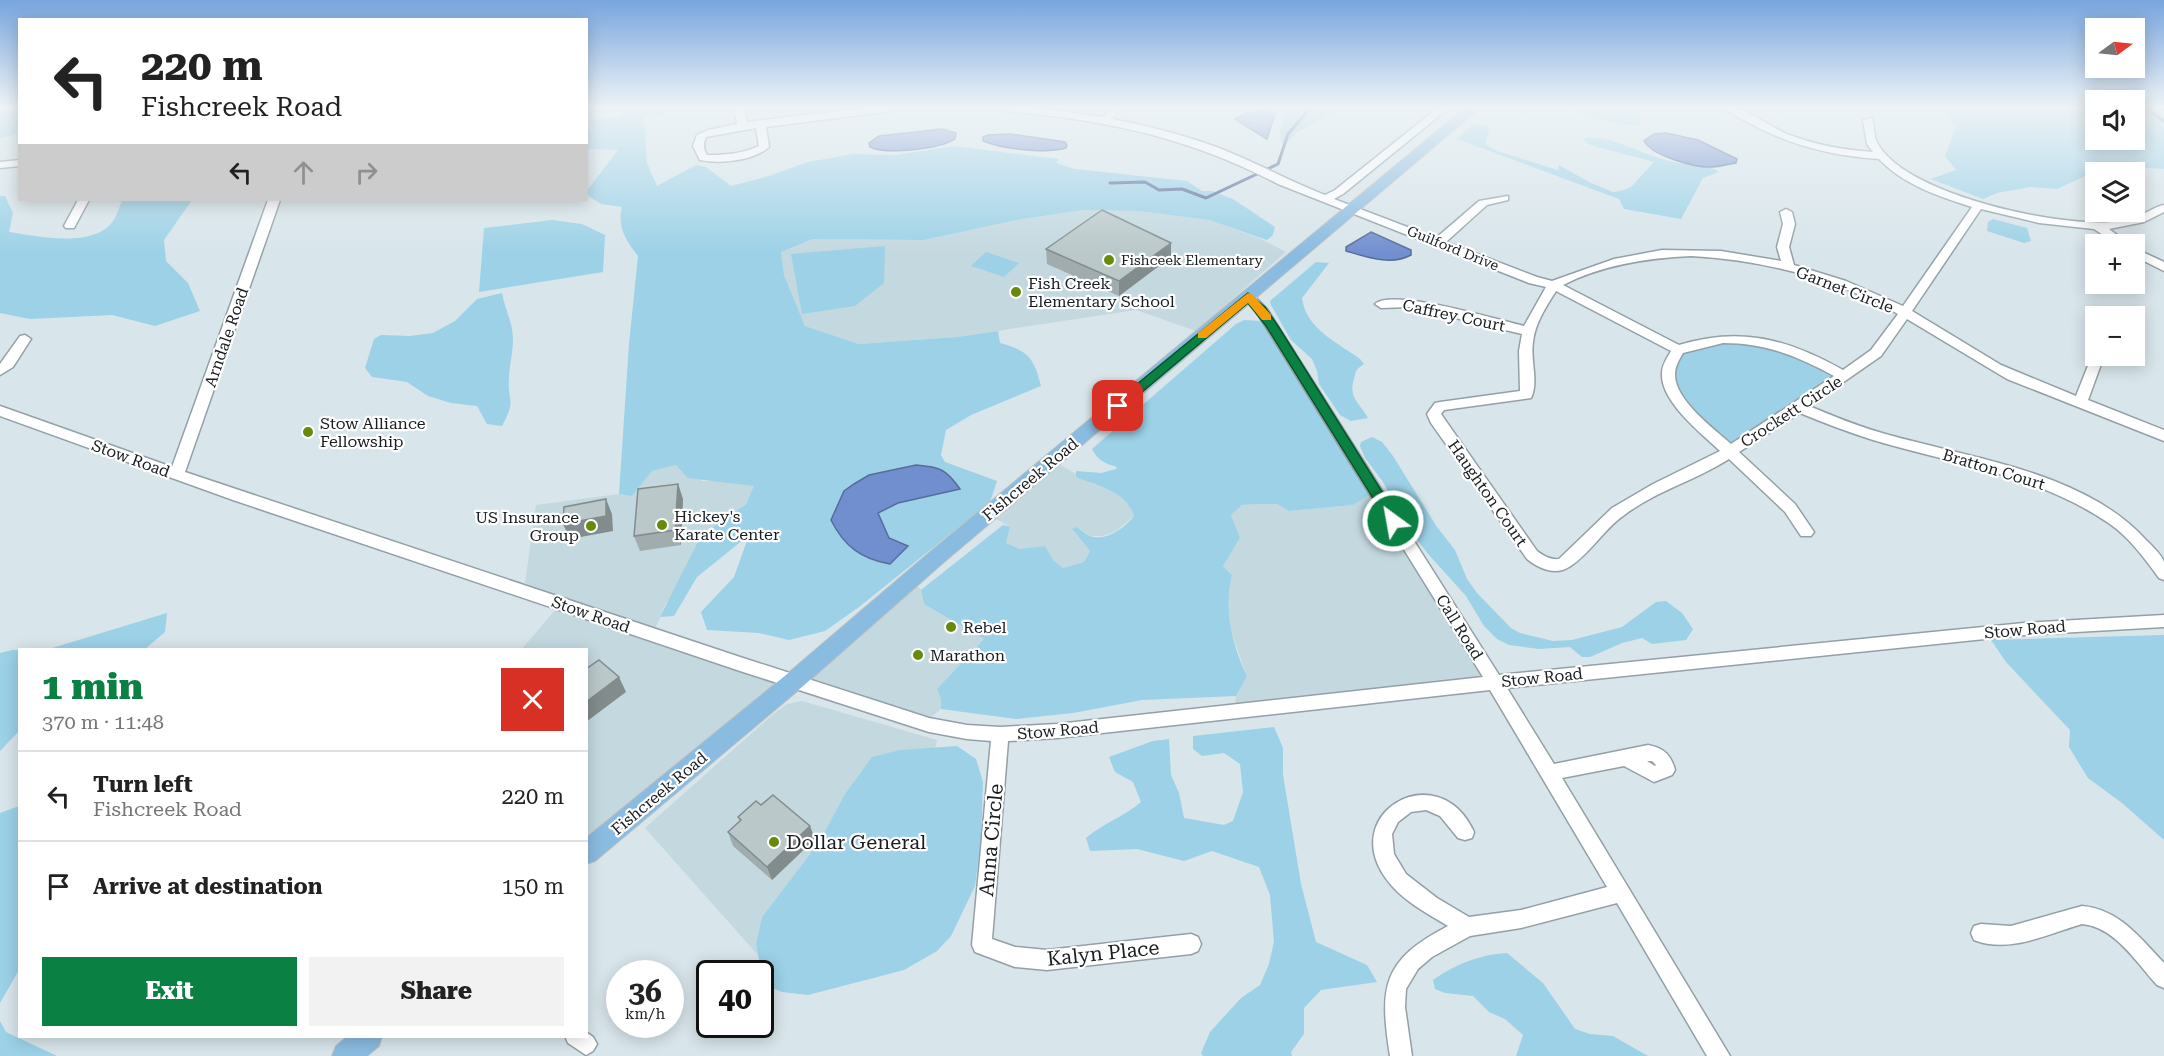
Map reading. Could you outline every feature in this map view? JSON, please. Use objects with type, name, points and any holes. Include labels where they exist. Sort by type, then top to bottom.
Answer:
[{"type":"main road","name":"Fishcreek Road","points":[[588,851],[794,681],[946,550],[1415,156]]},
{"type":"main road","points":[[346,1056],[367,1038]]},
{"type":"street","points":[[703,156],[728,156]]},
{"type":"street","points":[[1234,156],[1339,192],[1358,204]]},
{"type":"street","points":[[1327,198],[1339,192],[1384,156]]},
{"type":"street","points":[[1881,156],[1916,180],[1977,207],[2037,221],[2097,226],[2135,221],[2148,217],[2163,208]]},
{"type":"street","points":[[0,165],[18,163]]},
{"type":"street","points":[[1263,168],[1282,182],[1327,198],[1358,204]]},
{"type":"street","points":[[1443,239],[1483,203],[1504,198]]},
{"type":"street","points":[[70,226],[82,201]]},
{"type":"street","name":"Arndale Road","points":[[177,474],[274,201]]},
{"type":"street","name":"Guilford Drive","points":[[1358,204],[1533,280],[1554,285],[1678,350]]},
{"type":"street","name":"Crockett Circle","points":[[1558,566],[1617,512],[1658,488],[1712,463],[1799,407],[1876,353],[1977,207]]},
{"type":"street","points":[[1786,212],[1789,224],[1783,247],[1789,267]]},
{"type":"street","points":[[2097,226],[2109,234]]},
{"type":"street","name":"Garnet Circle","points":[[1554,285],[1624,260],[1663,254],[1733,257],[1789,267],[1862,292],[1905,313],[1992,367],[2164,436]]},
{"type":"street","points":[[2145,256],[2164,267]]},
{"type":"street","points":[[1527,331],[1533,316],[1554,285]]},
{"type":"street","name":"Call Road","points":[[1248,297],[1261,309],[1293,359],[1494,682],[1719,1056]]},
{"type":"street","name":"Caffrey Court","points":[[1381,304],[1410,303],[1527,331]]},
{"type":"street","name":"Haughton Court","points":[[1527,331],[1528,387],[1526,395],[1440,406],[1434,414],[1532,555],[1545,564],[1558,566]]},
{"type":"street","points":[[1806,532],[1790,508],[1686,411],[1669,384],[1669,366],[1678,350],[1701,341],[1743,338],[1787,348],[1844,376]]},
{"type":"street","points":[[0,371],[8,364],[25,339]]},
{"type":"street","points":[[2080,402],[2094,366]]},
{"type":"street","name":"Bratton Court","points":[[1799,407],[1836,424],[1946,454],[2071,495],[2116,521],[2139,541],[2164,574]]},
{"type":"street","name":"Stow Road","points":[[0,411],[177,474],[794,681],[929,725],[967,732],[1000,734],[1057,731],[1494,682],[2024,629],[2102,622],[2164,621]]},
{"type":"street","name":"Anna Circle","points":[[982,945],[1000,734]]},
{"type":"street","points":[[1550,773],[1648,753],[1656,753],[1665,764],[1666,770],[1654,774],[1626,758]]},
{"type":"street","points":[[1465,832],[1446,809],[1438,805],[1419,803],[1401,808],[1389,816],[1382,832],[1381,843],[1388,863],[1408,888],[1469,926]]},
{"type":"street","points":[[1401,1056],[1394,1010],[1398,979],[1417,956],[1433,944],[1469,926],[1500,923],[1621,892]]},
{"type":"street","points":[[1981,933],[2011,936],[2082,915],[2102,918],[2124,933],[2164,978]]},
{"type":"street","name":"Kalyn Place","points":[[982,945],[1015,957],[1047,960],[1191,944]]},
{"type":"shaded area","points":[[613,156],[647,156],[647,163],[657,186],[696,165],[706,167],[731,186],[766,177],[808,162],[840,156],[1037,156],[1059,159],[1056,163],[1075,169],[1187,181],[1202,191],[1213,191],[1233,199],[1275,227],[1273,235],[1267,240],[1209,220],[1138,211],[1084,210],[1022,219],[924,240],[813,239],[781,252],[784,275],[805,326],[859,344],[957,337],[998,331],[1000,343],[1018,349],[1033,362],[1041,386],[971,415],[946,430],[941,455],[945,462],[997,481],[990,502],[859,607],[825,631],[789,640],[759,633],[707,630],[701,612],[734,577],[749,535],[697,577],[674,616],[660,617],[701,536],[746,504],[754,486],[688,478],[676,465],[652,471],[632,496],[619,494],[629,344],[638,256],[626,239],[622,228],[622,207],[601,204],[588,196],[588,189]]},
{"type":"shaded area","points":[[1504,156],[1514,156],[1558,170],[1559,165],[1613,192],[1631,187],[1654,162],[1632,156],[1654,156],[1667,161],[1705,166],[1719,172],[1703,178],[1681,219],[1624,209],[1619,199]]},
{"type":"shaded area","points":[[1945,156],[2164,156],[2164,169],[2145,168],[2145,162],[2085,162],[2085,176],[2057,189],[2030,187],[1997,193],[1983,199],[1931,179],[1956,170]]},
{"type":"shaded area","points":[[0,196],[5,196],[13,213],[9,232],[49,238],[79,238],[104,230],[113,221],[122,201],[191,201],[164,240],[166,261],[188,283],[200,311],[155,326],[112,315],[30,319],[0,313]]},
{"type":"shaded area","name":"Fish Creek Elementary School","points":[[1084,210],[1138,211],[1209,220],[1259,238],[1286,252],[1196,331],[1136,310],[957,337],[859,344],[805,326],[784,275],[781,252],[813,239],[924,240],[1022,219]]},
{"type":"shaded area","points":[[1993,219],[2027,228],[2031,241],[2024,243],[1987,231],[1988,222]]},
{"type":"shaded area","points":[[552,220],[582,224],[605,235],[603,272],[479,292],[484,228]]},
{"type":"shaded area","points":[[885,246],[884,283],[855,306],[802,314],[791,254]]},
{"type":"shaded area","points":[[986,252],[1019,263],[1004,277],[971,266]]},
{"type":"shaded area","points":[[1316,262],[1329,263],[1302,298],[1305,309],[1324,334],[1364,364],[1356,372],[1352,391],[1355,400],[1368,418],[1351,421],[1340,415],[1319,384],[1312,359],[1291,340],[1271,305],[1270,301]]},
{"type":"shaded area","points":[[502,293],[513,341],[509,377],[510,405],[502,426],[487,424],[477,406],[451,403],[428,396],[407,382],[372,377],[365,368],[374,339],[381,335],[410,336],[433,333],[455,321],[477,299]]},
{"type":"shaded area","points":[[1244,320],[1261,321],[1271,329],[1371,494],[1353,505],[1289,511],[1277,504],[1242,505],[1231,515],[1240,538],[1223,566],[1232,575],[1228,601],[1230,627],[1247,676],[1236,696],[1142,700],[1073,713],[1016,719],[941,709],[941,699],[937,689],[984,639],[924,604],[921,590],[1003,525],[1010,527],[1006,543],[1020,549],[1045,546],[1054,561],[1063,568],[1084,562],[1090,551],[1072,529],[1077,527],[1090,536],[1102,537],[1120,529],[1134,516],[1125,501],[1118,495],[1076,477],[1076,471],[1101,473],[1116,469],[1117,467],[1099,459],[1092,449],[1236,324]]},
{"type":"shaded area","points":[[1701,341],[1765,342],[1844,376],[1729,451],[1699,423],[1668,374],[1678,350]]},
{"type":"shaded area","points":[[1372,437],[1382,442],[1393,456],[1437,527],[1455,550],[1467,579],[1477,593],[1511,628],[1520,633],[1553,641],[1572,640],[1622,627],[1656,602],[1666,601],[1682,613],[1693,629],[1686,640],[1652,644],[1642,638],[1622,643],[1590,657],[1582,657],[1570,647],[1539,649],[1509,645],[1497,639],[1484,626],[1466,596],[1410,531],[1360,446],[1361,442]]},
{"type":"shaded area","points":[[676,465],[702,481],[725,481],[755,486],[746,503],[727,519],[665,605],[655,630],[525,583],[536,505],[619,494],[632,496],[652,471]]},
{"type":"shaded area","points":[[1060,465],[1076,474],[1076,477],[1122,497],[1132,508],[1134,516],[1116,531],[1103,536],[1091,536],[1077,527],[1074,532],[1090,551],[1084,562],[1063,568],[1054,561],[1045,546],[1020,549],[1006,543],[1010,527],[995,518]]},
{"type":"shaded area","points":[[1371,494],[1486,678],[1235,706],[1236,696],[1247,676],[1230,629],[1227,593],[1232,575],[1223,566],[1240,538],[1231,515],[1242,505],[1277,504],[1289,511],[1353,505]]},
{"type":"shaded area","points":[[914,582],[921,590],[924,604],[984,639],[937,689],[941,699],[941,709],[931,717],[801,680]]},
{"type":"shaded area","points":[[556,609],[786,682],[588,848],[588,648],[523,648]]},
{"type":"shaded area","points":[[167,613],[165,632],[146,648],[52,648]]},
{"type":"shaded area","points":[[2164,635],[2164,840],[2122,803],[2088,778],[2069,747],[2070,730],[2006,662],[1991,640]]},
{"type":"shaded area","points":[[18,650],[18,732],[0,751],[0,653]]},
{"type":"shaded area","points":[[802,701],[937,740],[935,748],[900,750],[861,771],[820,841],[762,917],[756,944],[758,955],[645,828],[771,716],[787,704]]},
{"type":"shaded area","points":[[1274,727],[1283,748],[1283,775],[1301,884],[1316,942],[1367,965],[1377,982],[1321,990],[1304,1008],[1304,1034],[1291,1052],[1292,1056],[1203,1056],[1201,1053],[1210,1032],[1241,998],[1260,985],[1269,964],[1274,942],[1270,895],[1259,867],[1212,851],[1184,861],[1137,849],[1090,851],[1086,838],[1141,802],[1133,782],[1115,772],[1109,757],[1153,741],[1169,739],[1171,775],[1179,793],[1184,818],[1224,825],[1233,821],[1243,792],[1240,764],[1224,753],[1202,756],[1193,749],[1193,736]]},
{"type":"shaded area","points":[[957,746],[976,759],[983,782],[981,839],[975,886],[951,936],[937,951],[904,970],[808,995],[774,989],[774,960],[759,960],[756,944],[762,917],[820,841],[845,794],[872,757],[900,750]]},
{"type":"shaded area","points":[[18,806],[18,972],[0,1003],[0,813]]},
{"type":"shaded area","points":[[1507,953],[1543,983],[1575,1029],[1590,1034],[1613,1036],[1648,1056],[1516,1056],[1523,1035],[1505,1019],[1489,1012],[1473,996],[1445,993],[1435,989],[1433,980],[1450,969],[1477,958]]},
{"type":"shaded area","points":[[0,1021],[6,1032],[57,1056],[0,1056]]},
{"type":"water","points":[[1666,156],[1731,156],[1737,159],[1736,163],[1718,167],[1686,163]]},
{"type":"water","points":[[1371,232],[1411,250],[1411,255],[1387,260],[1346,251],[1346,247]]},
{"type":"water","points":[[916,465],[942,470],[960,489],[898,503],[878,513],[889,538],[908,546],[890,564],[862,555],[848,544],[831,520],[844,491],[869,475]]},
{"type":"building","name":"Fishceek Elementary","points":[[1102,210],[1171,243],[1119,281],[1046,249]]},
{"type":"building","points":[[678,484],[675,530],[634,536],[638,489]]},
{"type":"building","points":[[606,499],[606,516],[563,524],[564,507]]},
{"type":"building","points":[[599,660],[619,677],[588,700],[588,668]]},
{"type":"building","name":"Dollar General","points":[[773,795],[810,826],[767,867],[728,832],[741,820],[738,817],[756,801],[761,805]]},
{"type":"waterway","points":[[1110,183],[1145,182],[1159,190],[1182,189],[1206,198],[1278,164],[1281,156]]},
{"type":"slow traffic","points":[[1202,335],[1248,297],[1267,317]]},
{"type":"place","name":"Fishceek Elementary","points":[[1109,260]]},
{"type":"place","name":"Fish Creek Elementary School","points":[[1016,292]]},
{"type":"place","name":"Stow Alliance Fellowship","points":[[308,432]]},
{"type":"place","name":"Hickey's Karate Center","points":[[662,525]]},
{"type":"place","name":"US Insurance Group","points":[[591,526]]},
{"type":"place","name":"Rebel","points":[[951,627]]},
{"type":"place","name":"Marathon","points":[[918,655]]},
{"type":"place","name":"Dollar General","points":[[774,842]]},
{"type":"route","points":[[1118,406],[1248,297],[1261,309],[1393,521]]}]
